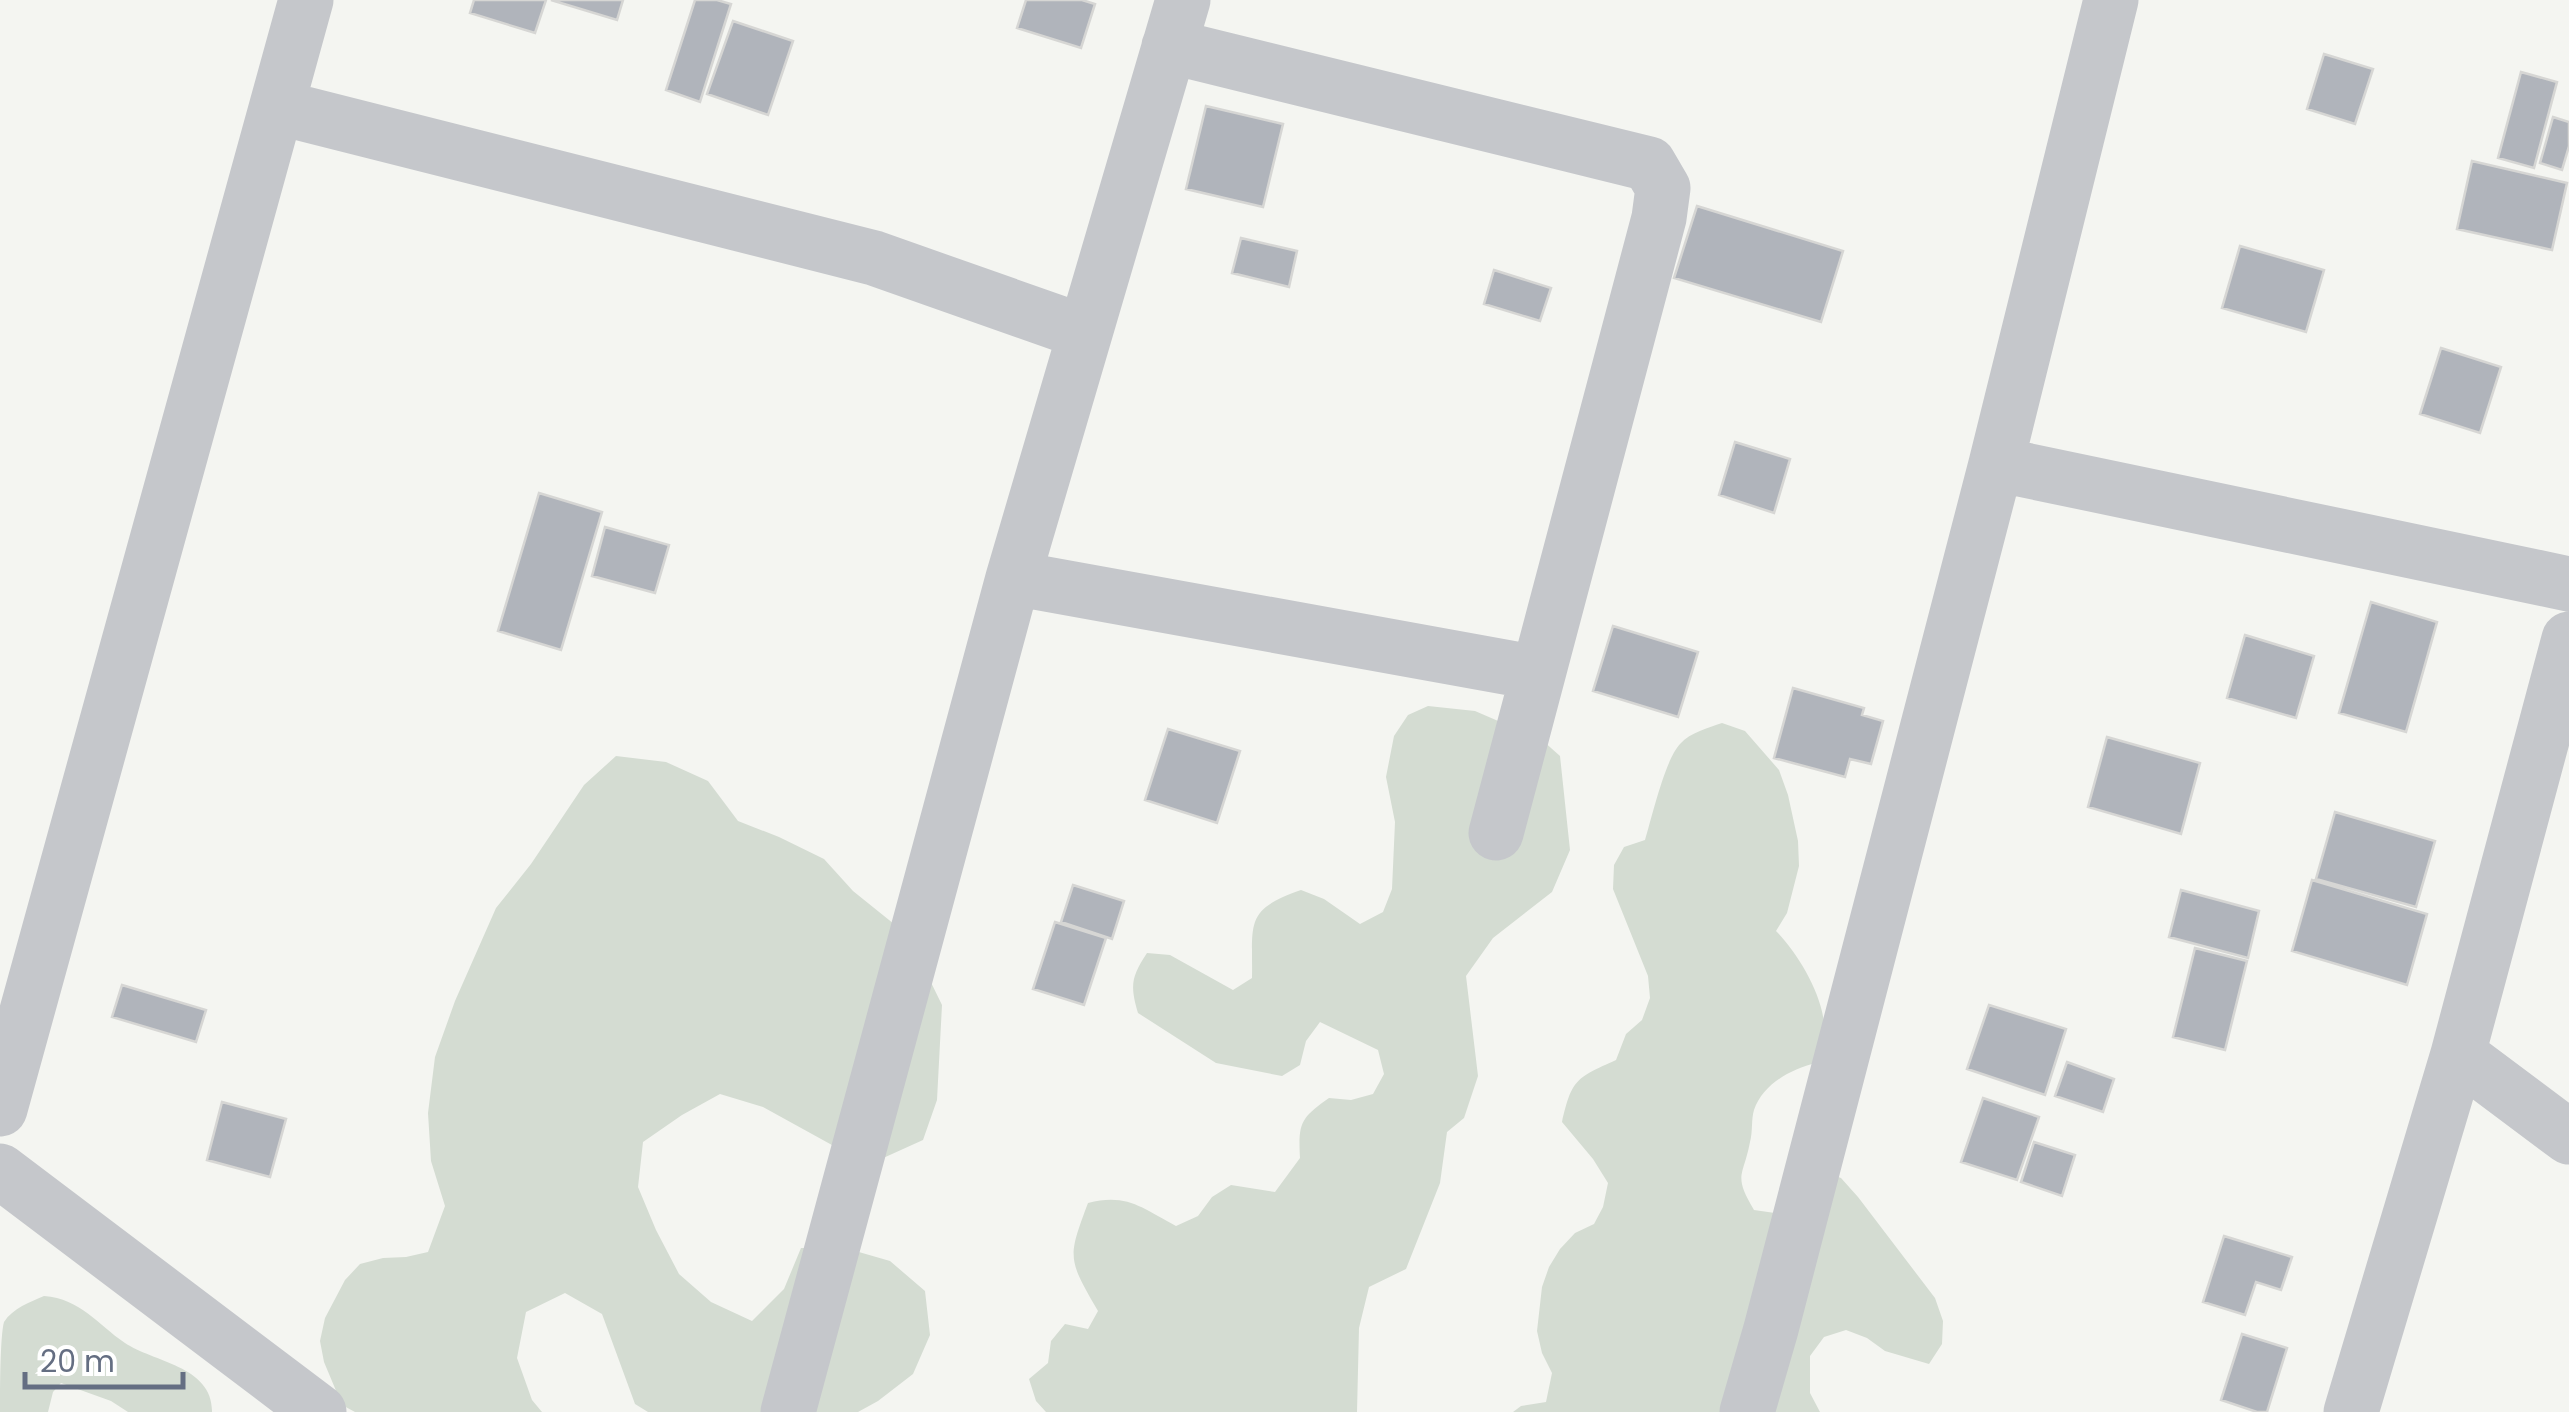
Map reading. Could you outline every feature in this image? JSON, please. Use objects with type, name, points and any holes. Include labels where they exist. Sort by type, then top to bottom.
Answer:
[{"type":"street","points":[[0,1108],[306,0]]},
{"type":"street","points":[[1747,1412],[1996,464],[2111,0]]},
{"type":"street","points":[[788,1412],[1013,578],[1176,23],[1650,164],[1663,188],[1496,833]]},
{"type":"street","points":[[277,107],[874,258],[1084,332]]},
{"type":"street","points":[[1996,464],[2569,584]]},
{"type":"street","points":[[1013,578],[1538,673]]},
{"type":"street","points":[[2351,1412],[2458,1054],[2569,638]]},
{"type":"street","points":[[2458,1054],[2569,1138]]},
{"type":"street","points":[[0,1170],[319,1412]]},
{"type":"shaded area","points":[[1428,706],[1475,711],[1542,740],[1560,756],[1570,850],[1552,892],[1493,938],[1466,976],[1478,1076],[1464,1118],[1447,1132],[1440,1183],[1406,1269],[1369,1287],[1359,1328],[1357,1412],[1046,1412],[1036,1401],[1029,1379],[1048,1363],[1051,1341],[1065,1324],[1088,1329],[1098,1311],[1074,1258],[1076,1236],[1088,1203],[1124,1201],[1176,1226],[1198,1216],[1212,1197],[1231,1185],[1275,1192],[1300,1158],[1301,1128],[1307,1116],[1329,1098],[1351,1100],[1373,1094],[1384,1074],[1378,1050],[1320,1022],[1306,1041],[1300,1065],[1282,1076],[1216,1063],[1138,1013],[1134,982],[1147,953],[1170,955],[1233,990],[1252,978],[1253,931],[1261,912],[1269,904],[1301,890],[1324,899],[1360,924],[1383,912],[1392,889],[1395,822],[1386,777],[1394,736],[1408,715]]},
{"type":"shaded area","points":[[1722,723],[1745,731],[1779,770],[1788,795],[1799,866],[1787,913],[1776,931],[1811,981],[1824,1026],[1816,1063],[1779,1079],[1758,1101],[1742,1176],[1744,1189],[1754,1210],[1775,1213],[1819,1170],[1841,1178],[1935,1298],[1943,1321],[1942,1344],[1929,1364],[1885,1351],[1846,1330],[1824,1337],[1810,1356],[1810,1393],[1820,1412],[1513,1412],[1521,1406],[1546,1402],[1552,1373],[1537,1331],[1542,1287],[1560,1249],[1575,1233],[1594,1224],[1603,1207],[1608,1183],[1562,1122],[1569,1097],[1584,1076],[1616,1060],[1626,1034],[1642,1020],[1650,998],[1648,976],[1613,889],[1614,865],[1624,847],[1645,840],[1664,775],[1680,744],[1694,733]]},
{"type":"shaded area","points":[[616,756],[666,762],[708,781],[738,821],[824,859],[853,891],[894,924],[921,962],[942,1005],[937,1100],[923,1140],[881,1159],[841,1150],[763,1107],[720,1094],[643,1142],[638,1187],[679,1274],[711,1302],[752,1321],[784,1289],[801,1248],[845,1248],[890,1261],[925,1291],[930,1335],[913,1374],[858,1412],[648,1412],[635,1404],[602,1314],[565,1293],[526,1312],[517,1358],[532,1400],[542,1412],[355,1412],[342,1405],[324,1362],[320,1341],[325,1318],[345,1280],[360,1264],[428,1252],[445,1206],[431,1161],[428,1113],[435,1057],[455,1001],[496,908],[584,785]]},
{"type":"shaded area","points":[[44,1296],[79,1307],[125,1343],[192,1375],[203,1384],[212,1412],[128,1412],[111,1401],[61,1383],[53,1392],[48,1412],[0,1412],[4,1322],[17,1309]]},
{"type":"building","points":[[474,0],[546,0],[535,33],[470,13]]},
{"type":"building","points":[[551,0],[623,0],[617,20]]},
{"type":"building","points":[[695,0],[731,4],[700,102],[666,90]]},
{"type":"building","points":[[1026,0],[1082,0],[1095,4],[1081,48],[1017,28]]},
{"type":"building","points":[[733,21],[793,41],[768,115],[707,94]]},
{"type":"building","points":[[2324,54],[2373,69],[2355,124],[2307,109]]},
{"type":"building","points":[[2521,72],[2557,82],[2534,168],[2498,158]]},
{"type":"building","points":[[1206,106],[1283,124],[1263,207],[1186,189]]},
{"type":"building","points":[[2553,117],[2569,122],[2569,146],[2562,170],[2540,163]]},
{"type":"building","points":[[2472,161],[2567,183],[2552,250],[2457,229]]},
{"type":"building","points":[[1697,206],[1843,251],[1821,322],[1674,278]]},
{"type":"building","points":[[1241,238],[1297,251],[1289,287],[1232,273]]},
{"type":"building","points":[[2240,246],[2324,270],[2306,332],[2222,308]]},
{"type":"building","points":[[1494,270],[1551,288],[1540,321],[1484,304]]},
{"type":"building","points":[[2441,348],[2501,367],[2480,433],[2420,414]]},
{"type":"building","points":[[1735,442],[1790,459],[1774,513],[1719,495]]},
{"type":"building","points":[[539,493],[602,512],[561,650],[498,631]]},
{"type":"building","points":[[605,527],[669,545],[655,593],[592,576]]},
{"type":"building","points":[[2371,602],[2437,622],[2406,732],[2339,713]]},
{"type":"building","points":[[1613,626],[1698,652],[1678,717],[1593,691]]},
{"type":"building","points":[[2245,635],[2314,656],[2296,718],[2227,698]]},
{"type":"building","points":[[1793,688],[1864,708],[1862,715],[1883,721],[1871,764],[1850,759],[1845,777],[1774,758]]},
{"type":"building","points":[[1168,729],[1240,751],[1217,823],[1145,800]]},
{"type":"building","points":[[2107,737],[2200,763],[2181,834],[2088,807]]},
{"type":"building","points":[[2335,812],[2435,841],[2416,907],[2316,879]]},
{"type":"building","points":[[2312,880],[2427,914],[2407,985],[2292,951]]},
{"type":"building","points":[[1073,885],[1124,901],[1112,939],[1061,922]]},
{"type":"building","points":[[2181,890],[2259,911],[2248,958],[2169,937]]},
{"type":"building","points":[[1055,922],[1106,938],[1084,1005],[1033,989]]},
{"type":"building","points":[[2195,948],[2247,961],[2225,1050],[2173,1037]]},
{"type":"building","points":[[122,985],[206,1010],[196,1042],[112,1017]]},
{"type":"building","points":[[1989,1005],[2066,1029],[2045,1095],[1967,1069]]},
{"type":"building","points":[[2067,1062],[2114,1079],[2103,1112],[2055,1096]]},
{"type":"building","points":[[1983,1098],[2039,1117],[2017,1180],[1961,1162]]},
{"type":"building","points":[[222,1102],[286,1119],[270,1177],[207,1160]]},
{"type":"building","points":[[2034,1142],[2075,1155],[2062,1196],[2021,1182]]},
{"type":"building","points":[[2224,1236],[2292,1257],[2281,1290],[2256,1282],[2245,1315],[2203,1302]]},
{"type":"building","points":[[2242,1334],[2287,1348],[2267,1412],[2221,1400]]}]
